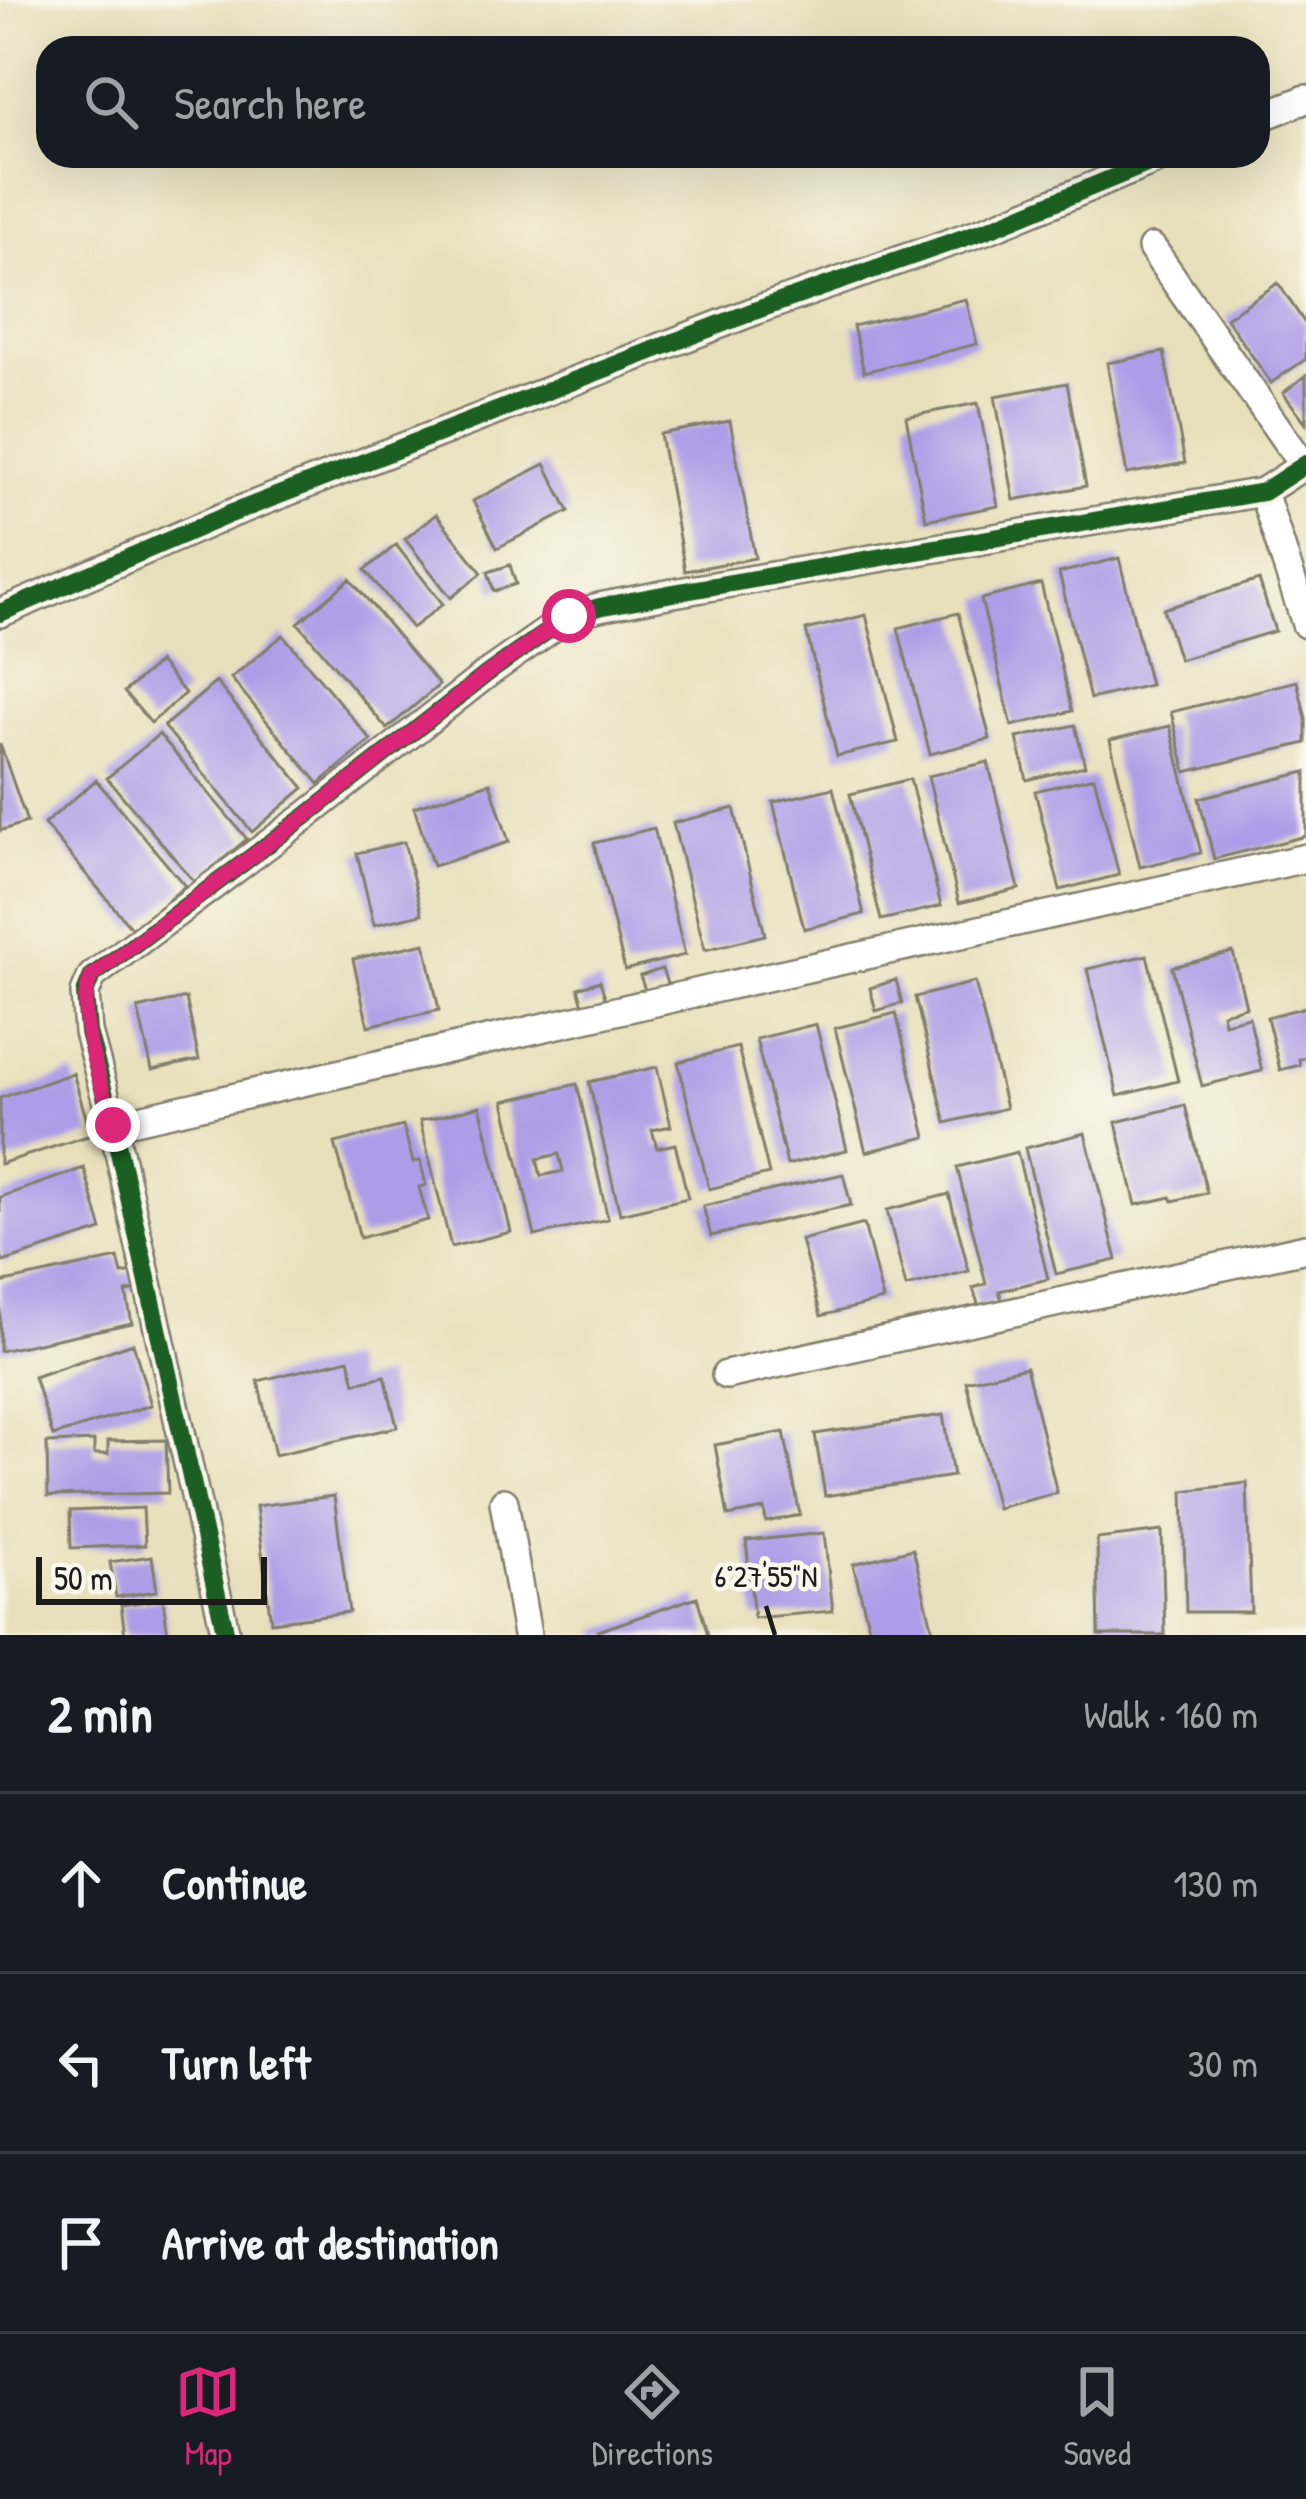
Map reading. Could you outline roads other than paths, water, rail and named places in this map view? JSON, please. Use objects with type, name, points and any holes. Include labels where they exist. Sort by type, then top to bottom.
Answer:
[{"type":"street","points":[[1270,113],[1306,99]]},
{"type":"street","points":[[0,613],[252,506],[757,310],[989,229],[1137,168]]},
{"type":"street","points":[[225,1631],[113,1125],[88,1032],[85,993],[92,976],[569,616],[639,599],[1263,492],[1305,465],[1152,248]]},
{"type":"street","points":[[1263,492],[1306,624]]},
{"type":"street","points":[[113,1125],[1306,858]]},
{"type":"street","points":[[726,1375],[1306,1248]]},
{"type":"street","points":[[504,1502],[527,1635]]}]
